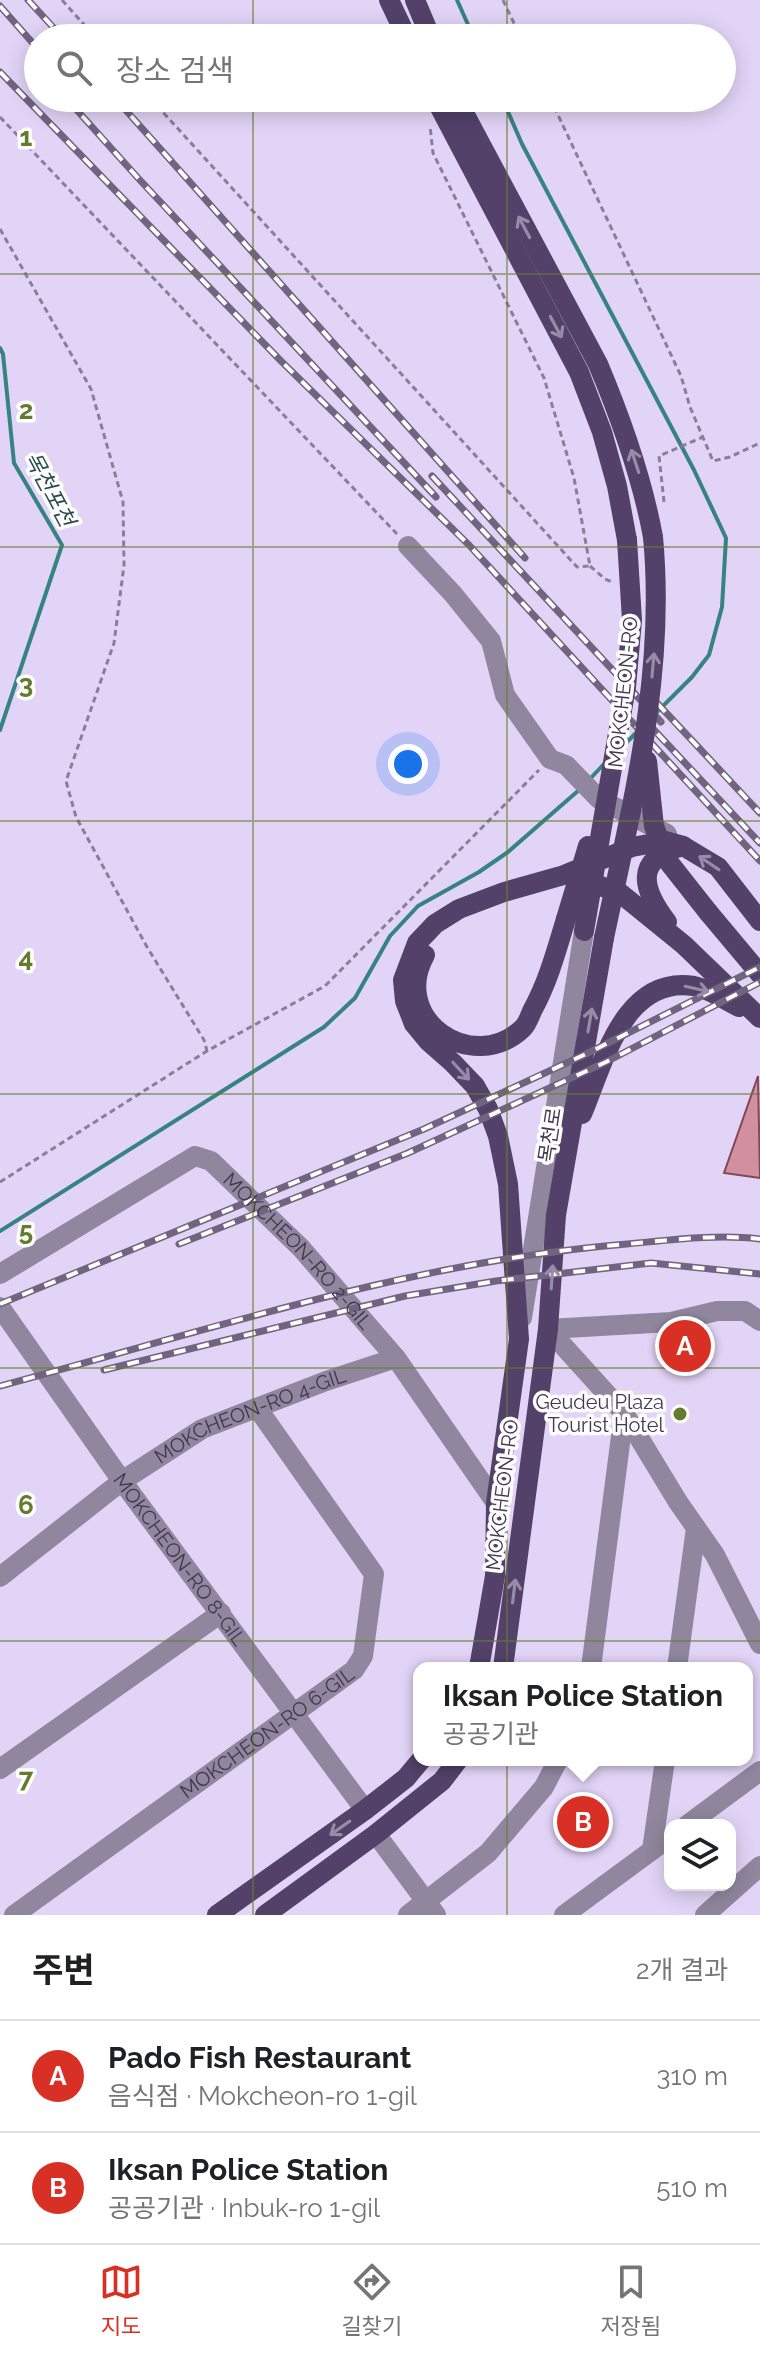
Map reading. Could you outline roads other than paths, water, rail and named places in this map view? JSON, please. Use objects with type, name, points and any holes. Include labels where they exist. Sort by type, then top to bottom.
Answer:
[{"type":"main road","points":[[389,0],[400,24]]},
{"type":"main road","points":[[415,0],[425,24]]},
{"type":"main road","points":[[449,112],[579,372],[602,432],[617,486],[627,540],[632,620],[626,687],[584,931]]},
{"type":"main road","name":"MOKCHEON-RO","points":[[450,112],[598,364],[617,407],[645,491],[653,537],[657,608],[646,743],[604,938],[556,1215],[548,1329],[504,1662]]},
{"type":"main road","points":[[646,743],[654,826],[667,860],[760,974]]},
{"type":"main road","points":[[610,773],[566,919],[548,981],[524,1027],[499,1042],[477,1046],[457,1043],[439,1033],[422,1016],[418,967],[431,945],[449,929],[480,913],[552,888],[575,883],[592,883],[620,893],[684,945],[760,1018]]},
{"type":"main road","name":"MOKCHEON-RO","points":[[480,1662],[495,1576],[496,1503],[519,1339],[508,1184],[498,1136],[488,1109],[475,1086],[414,1024],[405,1001],[403,980],[417,943],[435,924],[459,909],[564,875],[632,847],[665,841],[683,846]]},
{"type":"main road","points":[[684,945],[651,901],[646,872],[665,851],[683,846],[718,867],[760,921]]},
{"type":"main road","points":[[565,1168],[577,1126],[618,1026],[634,1006],[651,993],[668,987],[694,986],[760,1018]]},
{"type":"main road","points":[[217,1915],[365,1810],[406,1778],[416,1766]]},
{"type":"main road","points":[[265,1915],[376,1834],[442,1781],[453,1766]]},
{"type":"street","points":[[408,546],[491,641],[505,695],[558,762],[599,799],[662,831],[683,846]]},
{"type":"street","name":"목천로","points":[[519,1339],[584,931]]},
{"type":"street","name":"MOKCHEON-RO 2-GIL","points":[[0,1274],[195,1156],[211,1161],[301,1248],[396,1358],[496,1503]]},
{"type":"street","name":"MOKCHEON-RO 8-GIL","points":[[0,1307],[122,1481],[365,1810]]},
{"type":"street","points":[[548,1329],[671,1322],[717,1311],[745,1311],[760,1321]]},
{"type":"street","points":[[548,1329],[624,1413],[715,1555],[760,1644]]},
{"type":"street","name":"MOKCHEON-RO 4-GIL","points":[[0,1577],[122,1481],[202,1429],[326,1381],[396,1358]]},
{"type":"street","name":"MOKCHEON-RO 6-GIL","points":[[14,1915],[354,1670],[363,1656],[374,1574],[258,1409]]},
{"type":"street","points":[[592,1662],[624,1413]]},
{"type":"street","points":[[678,1662],[696,1528]]},
{"type":"street","points":[[0,1769],[221,1613]]},
{"type":"street","points":[[408,1915],[431,1908],[488,1853],[544,1787],[555,1766]]},
{"type":"street","points":[[652,1850],[664,1766]]},
{"type":"street","points":[[695,1819],[760,1771]]},
{"type":"street","points":[[376,1834],[431,1908]]},
{"type":"street","points":[[564,1915],[664,1841]]},
{"type":"street","points":[[705,1915],[760,1866]]},
{"type":"street","points":[[0,1908],[5,1915]]},
{"type":"waterway","points":[[457,0],[468,24]]},
{"type":"waterway","points":[[508,112],[522,144],[694,470],[726,538],[722,607],[709,655],[656,713]]},
{"type":"waterway","name":"목천포천","points":[[0,348],[14,463],[62,545],[0,730]]},
{"type":"waterway","points":[[625,744],[638,731]]},
{"type":"waterway","points":[[588,781],[604,764]]},
{"type":"waterway","points":[[0,1231],[324,1027],[355,998],[390,936],[418,906],[508,852],[579,790]]},
{"type":"railway","points":[[28,0],[50,24]]},
{"type":"railway","points":[[0,6],[24,33]]},
{"type":"railway","points":[[0,72],[24,97]]},
{"type":"railway","points":[[39,112],[281,361],[469,545],[760,861]]},
{"type":"railway","points":[[79,112],[436,497]]},
{"type":"railway","points":[[127,112],[525,558]]},
{"type":"railway","points":[[432,476],[661,722]]},
{"type":"railway","points":[[657,703],[760,813]]},
{"type":"railway","points":[[641,716],[760,843]]},
{"type":"railway","points":[[0,1304],[424,1129],[588,1053],[760,967]]},
{"type":"railway","points":[[179,1244],[408,1153],[606,1062],[760,982]]},
{"type":"railway","points":[[0,1386],[233,1321],[389,1282],[468,1266],[547,1253],[660,1241],[710,1237],[760,1239]]},
{"type":"railway","points":[[104,1370],[405,1296],[496,1281],[651,1263],[760,1274]]},
{"type":"place","name":"Pado Fish Restaurant","points":[[685,1346]]},
{"type":"place","name":"Geudeu Plaza Tourist Hotel","points":[[680,1414]]},
{"type":"place","name":"Iksan Police Station","points":[[583,1822]]}]
